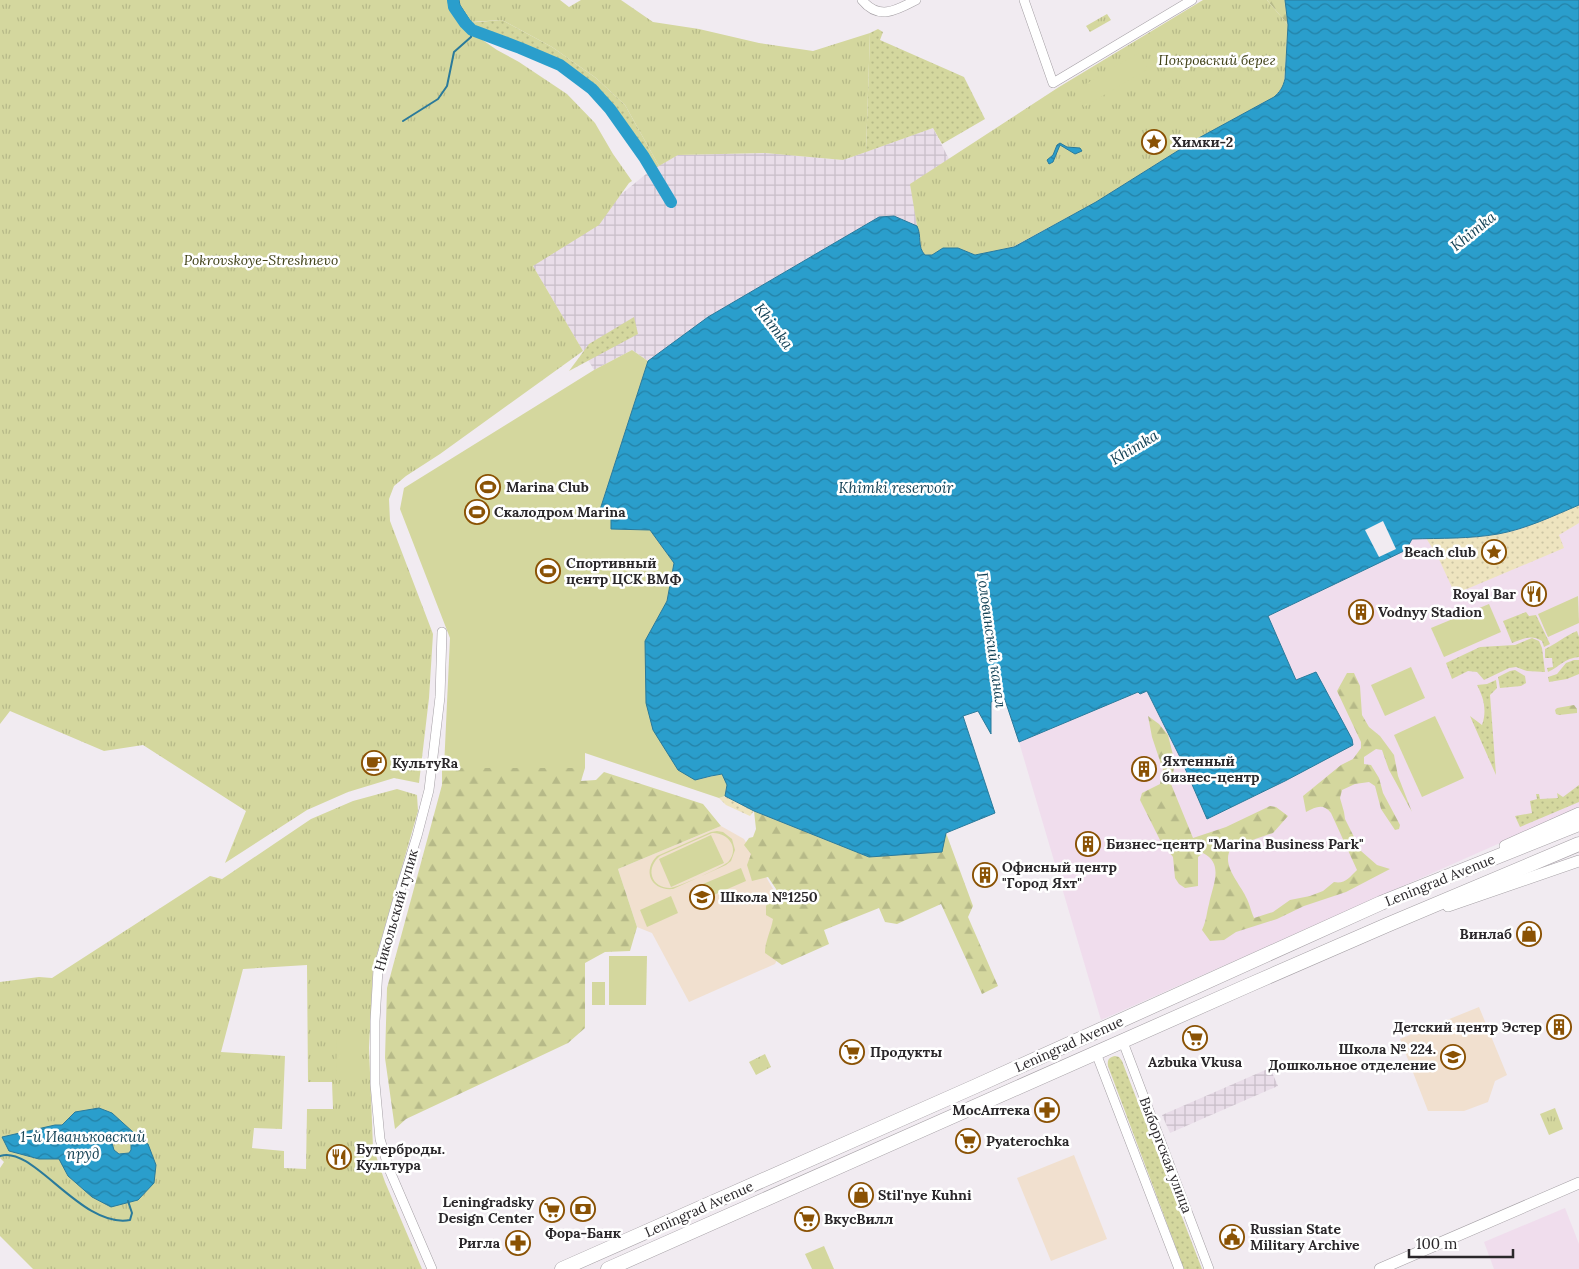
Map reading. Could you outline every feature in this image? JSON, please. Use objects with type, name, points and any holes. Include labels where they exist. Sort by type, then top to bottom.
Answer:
[{"type":"main road","points":[[1381,903],[1579,813]]},
{"type":"main road","name":"Leningrad Avenue","points":[[562,1269],[1381,903],[1579,824]]},
{"type":"main road","name":"Leningrad Avenue","points":[[608,1269],[1387,924],[1579,844]]},
{"type":"main road","points":[[1387,924],[1444,907],[1579,861]]},
{"type":"main road","points":[[1380,1269],[1579,1184]]},
{"type":"street","points":[[862,0],[868,7],[885,12],[896,10],[916,0]]},
{"type":"street","points":[[1024,0],[1053,83],[1192,0]]},
{"type":"street","name":"Никольский тупик","points":[[432,1269],[389,1169],[380,1139],[376,1084],[375,1020],[378,969],[429,790],[440,698],[442,632]]},
{"type":"street","name":"Выборгская улица","points":[[1122,1042],[1209,1269]]},
{"type":"street","name":"Выборгская улица","points":[[1096,1054],[1178,1269]]},
{"type":"shaded area","points":[[933,128],[949,159],[911,184],[917,226],[894,216],[879,217],[708,317],[648,361],[632,350],[594,370],[533,266],[651,170],[678,155],[766,153],[843,160]]},
{"type":"shaded area","points":[[1579,505],[1579,808],[1101,1020],[1019,742],[1138,692],[1147,691],[1181,759],[1207,819],[1353,745],[1316,672],[1296,681],[1267,616],[1406,550],[1412,539],[1545,520]]},
{"type":"shaded area","name":"Школа №1250","points":[[721,826],[744,839],[794,925],[775,964],[689,1002],[652,933],[637,927],[618,869]]},
{"type":"shaded area","name":"Школа № 224. Дошкольное отделение","points":[[1479,1007],[1507,1075],[1495,1081],[1488,1102],[1464,1111],[1428,1111],[1400,1039]]},
{"type":"shaded area","points":[[1270,1068],[1278,1086],[1170,1133],[1162,1115]]},
{"type":"shaded area","points":[[1074,1155],[1107,1239],[1051,1261],[1017,1178]]},
{"type":"shaded area","points":[[1565,1208],[1579,1244],[1579,1269],[1494,1269],[1484,1242]]},
{"type":"green space","name":"Pokrovskoye-Streshnevo","points":[[0,0],[448,0],[449,8],[461,25],[567,94],[595,123],[632,181],[599,225],[533,266],[583,351],[440,454],[406,476],[394,486],[389,499],[390,521],[433,634],[429,698],[419,783],[394,778],[348,792],[307,810],[225,863],[246,811],[143,745],[104,751],[10,711],[0,724]]},
{"type":"green space","points":[[459,0],[560,0],[569,7],[581,0],[621,0],[653,22],[699,29],[759,43],[813,51],[870,33],[866,152],[843,160],[765,153],[678,155],[659,166],[625,105],[596,78],[552,47],[502,20],[471,22],[460,5]]},
{"type":"green space","name":"Покровский берег","points":[[1203,0],[1267,0],[1288,25],[1284,86],[1274,97],[1195,140],[1096,202],[1013,247],[975,255],[958,248],[943,248],[932,255],[925,255],[920,245],[910,184],[1059,87]]},
{"type":"green space","points":[[1267,0],[1285,0],[1288,25]]},
{"type":"green space","points":[[1107,14],[1111,20],[1090,32],[1086,26]]},
{"type":"green space","points":[[502,20],[552,47],[596,78],[625,105],[659,166],[651,170],[623,126],[611,111],[599,97],[573,74],[556,63],[531,52],[487,37],[465,23]]},
{"type":"green space","points":[[878,29],[883,32],[880,40],[964,77],[985,119],[942,144],[933,128],[866,152],[870,33]]},
{"type":"green space","points":[[1138,53],[1148,69],[1084,107],[1074,91]]},
{"type":"green space","points":[[1178,85],[1181,86],[1184,93],[1183,96],[1168,101],[1164,91]]},
{"type":"green space","points":[[634,317],[638,334],[569,371],[589,344]]},
{"type":"green space","name":"Спортивный центр ЦСК ВМФ","points":[[632,350],[648,361],[598,516],[611,516],[612,529],[650,530],[674,563],[667,601],[645,642],[695,780],[722,774],[727,785],[725,796],[719,798],[585,753],[585,768],[444,768],[450,638],[400,509],[404,488],[594,370]]},
{"type":"green space","points":[[1578,596],[1579,623],[1548,637],[1538,614]]},
{"type":"green space","points":[[1489,604],[1501,632],[1444,657],[1431,628]]},
{"type":"green space","points":[[1526,612],[1529,616],[1536,615],[1550,644],[1544,647],[1542,641],[1534,638],[1512,643],[1503,621]]},
{"type":"green space","points":[[1577,631],[1579,637],[1579,657],[1566,661],[1548,672],[1547,668],[1553,667],[1552,658],[1545,658],[1545,649]]},
{"type":"green space","points":[[1532,638],[1539,641],[1542,648],[1545,672],[1527,671],[1516,667],[1509,668],[1484,680],[1477,672],[1468,671],[1452,679],[1446,663],[1480,647],[1515,645]]},
{"type":"green space","points":[[1579,660],[1579,674],[1567,679],[1549,682],[1548,677],[1557,674],[1566,663]]},
{"type":"green space","points":[[1411,667],[1425,698],[1385,716],[1371,685]]},
{"type":"green space","points":[[1515,670],[1525,676],[1526,683],[1521,686],[1500,688],[1498,677]]},
{"type":"green space","points":[[1347,673],[1354,673],[1360,686],[1362,715],[1369,727],[1380,736],[1394,755],[1398,776],[1412,812],[1389,770],[1382,750],[1376,749],[1364,757],[1364,764],[1371,765],[1379,778],[1383,793],[1400,825],[1399,829],[1395,830],[1381,809],[1375,786],[1369,782],[1355,784],[1342,790],[1340,798],[1345,819],[1361,851],[1377,865],[1390,869],[1346,892],[1304,906],[1277,919],[1236,932],[1224,940],[1210,941],[1202,930],[1214,883],[1214,863],[1203,853],[1198,857],[1198,886],[1185,888],[1179,884],[1175,878],[1173,857],[1160,840],[1140,800],[1142,793],[1160,784],[1163,770],[1152,737],[1148,716],[1159,724],[1168,735],[1175,763],[1171,784],[1193,838],[1226,827],[1270,806],[1276,807],[1288,816],[1273,833],[1232,847],[1229,854],[1229,867],[1247,899],[1254,918],[1273,912],[1290,900],[1323,891],[1334,882],[1347,880],[1357,870],[1331,813],[1322,807],[1316,807],[1306,812],[1303,796],[1341,765],[1353,759],[1361,748],[1361,742],[1337,691]]},
{"type":"green space","points":[[1496,680],[1497,688],[1490,695],[1496,775],[1470,716],[1482,725],[1484,705],[1477,685],[1487,684]]},
{"type":"green space","points":[[1574,705],[1577,713],[1556,714],[1555,710],[1557,708]]},
{"type":"green space","points":[[1435,716],[1464,778],[1422,797],[1394,735]]},
{"type":"green space","points":[[442,768],[585,768],[581,781],[596,780],[604,772],[703,804],[721,826],[618,869],[637,927],[630,951],[605,952],[585,963],[585,1028],[568,1043],[406,1119],[395,1129],[385,1058],[387,988],[442,785]]},
{"type":"green space","points":[[1579,785],[1579,802],[1520,827],[1515,816],[1532,813],[1530,801],[1537,799],[1536,794],[1539,794],[1540,799],[1558,798],[1557,793],[1563,797]]},
{"type":"green space","points":[[397,789],[417,795],[418,811],[373,968],[369,1048],[373,1147],[385,1182],[422,1269],[33,1269],[0,1236],[0,1168],[4,1162],[0,1158],[0,982],[39,977],[52,978],[210,876],[222,879],[311,819],[353,801]],"holes":[[[307,965],[308,1082],[332,1082],[333,1109],[307,1109],[306,1169],[284,1168],[284,1151],[252,1148],[254,1128],[282,1129],[285,1056],[221,1052],[243,969]]]},
{"type":"green space","points":[[754,811],[869,857],[946,833],[973,906],[968,917],[998,986],[982,994],[941,904],[897,924],[885,922],[879,908],[824,930],[829,944],[782,965],[765,953],[773,919],[766,915],[766,906],[769,901],[777,903],[780,895],[768,877],[752,881],[747,865],[751,854],[744,845],[749,838],[753,837],[756,829]]},
{"type":"green space","points":[[711,832],[723,832],[732,839],[735,850],[731,861],[726,865],[673,889],[665,889],[654,883],[651,879],[650,868],[657,856]],"holes":[[[712,833],[717,833],[727,838],[732,846],[732,856],[726,864],[670,888],[659,885],[655,881],[652,876],[652,867],[660,856]]]},
{"type":"green space","points":[[711,835],[724,863],[671,887],[659,859]]},
{"type":"green space","points":[[741,868],[746,881],[702,900],[696,887]]},
{"type":"green space","points":[[671,896],[678,913],[647,927],[640,910]]},
{"type":"green space","points":[[609,956],[647,956],[646,1005],[609,1005]]},
{"type":"green space","points":[[592,982],[605,982],[605,1005],[592,1005]]},
{"type":"green space","points":[[337,1034],[362,1034],[362,1081],[348,1082],[346,1079],[336,1080]]},
{"type":"green space","points":[[765,1054],[771,1067],[756,1075],[749,1062]]},
{"type":"green space","points":[[1115,1056],[1119,1057],[1122,1061],[1202,1269],[1184,1269],[1108,1066],[1109,1059]]},
{"type":"green space","points":[[1555,1108],[1563,1129],[1549,1135],[1540,1114]]},
{"type":"green space","points":[[824,1246],[834,1269],[812,1269],[805,1254]]},
{"type":"sand","name":"Beach club","points":[[1579,505],[1579,523],[1559,535],[1564,548],[1455,594],[1438,557],[1426,538],[1463,538],[1509,532],[1530,526]]},
{"type":"sand","points":[[725,796],[754,811],[750,816],[726,805],[719,798]]},
{"type":"water","points":[[448,0],[459,0],[460,5],[471,22],[461,25],[449,8]]},
{"type":"water","name":"Khimki reservoir","points":[[1285,0],[1579,0],[1579,505],[1529,526],[1508,532],[1466,538],[1412,539],[1406,550],[1268,616],[1296,680],[1316,672],[1352,739],[1353,745],[1207,819],[1181,759],[1147,691],[1140,694],[1138,692],[1019,742],[1004,697],[991,702],[991,734],[978,711],[963,716],[995,813],[946,833],[942,852],[869,857],[754,811],[725,796],[727,785],[722,774],[695,780],[678,770],[653,730],[646,703],[645,641],[667,601],[674,563],[650,530],[611,529],[611,516],[598,516],[648,361],[708,317],[879,217],[894,216],[917,226],[921,248],[925,255],[932,255],[943,248],[958,248],[975,255],[1014,247],[1096,202],[1195,140],[1274,97],[1278,93],[1285,79],[1288,25]]},
{"type":"water","points":[[1060,143],[1067,147],[1080,148],[1082,151],[1075,154],[1060,145],[1053,162],[1049,164],[1047,160],[1053,155],[1057,145]]},
{"type":"water","name":"1-й Иваньковский пруд","points":[[99,1108],[112,1113],[148,1144],[156,1165],[154,1183],[138,1200],[111,1207],[92,1197],[68,1176],[59,1159],[39,1159],[9,1151],[2,1137],[62,1125],[75,1112]],"holes":[[[120,1139],[131,1144],[129,1153],[119,1154],[114,1150],[112,1143]]]},
{"type":"pier","points":[[1383,521],[1396,549],[1379,557],[1365,530]]},
{"type":"waterway","name":"Khimka","points":[[453,0],[454,7],[472,30],[560,65],[592,89],[610,109],[644,157],[671,202]]},
{"type":"waterway","points":[[403,121],[438,99],[447,86],[454,52],[471,37],[472,30]]},
{"type":"waterway","points":[[0,1156],[13,1156],[27,1162],[76,1201],[94,1212],[112,1219],[130,1220],[132,1213],[128,1201]]},
{"type":"place","name":"Химки-2","points":[[1154,142]]},
{"type":"place","name":"Marina Club","points":[[488,487]]},
{"type":"place","name":"Скалодром Marina","points":[[477,512]]},
{"type":"place","name":"Beach club","points":[[1494,552]]},
{"type":"place","name":"Спортивный центр ЦСК ВМФ","points":[[548,571]]},
{"type":"place","name":"Royal Bar","points":[[1534,594]]},
{"type":"place","name":"Vodnyy Stadion","points":[[1361,612]]},
{"type":"place","name":"КультуRа","points":[[374,763]]},
{"type":"place","name":"Яхтенный бизнес-центр","points":[[1144,769]]},
{"type":"place","name":"Бизнес-центр \"Marina Business Park\"","points":[[1088,844]]},
{"type":"place","name":"Офисный центр \"Город Яхт\"","points":[[985,875]]},
{"type":"place","name":"Школа №1250","points":[[702,897]]},
{"type":"place","name":"Винлаб","points":[[1529,934]]},
{"type":"place","name":"Детский центр Эстер","points":[[1559,1027]]},
{"type":"place","name":"Azbuka Vkusa","points":[[1195,1038]]},
{"type":"place","name":"Продукты","points":[[852,1052]]},
{"type":"place","name":"Школа № 224. Дошкольное отделение","points":[[1453,1057]]},
{"type":"place","name":"МосАптека","points":[[1047,1110]]},
{"type":"place","name":"Pyaterochka","points":[[968,1141]]},
{"type":"place","name":"Бутерброды. Культура","points":[[339,1157]]},
{"type":"place","name":"Stil'nye Kuhni","points":[[861,1195]]},
{"type":"place","name":"Фора-Банк","points":[[583,1209]]},
{"type":"place","name":"Leningradsky Design Center","points":[[552,1210]]},
{"type":"place","name":"ВкусВилл","points":[[807,1219]]},
{"type":"place","name":"Russian State Military Archive","points":[[1232,1237]]},
{"type":"place","name":"Ригла","points":[[518,1243]]},
{"type":"water label","name":"Головинский канал","points":[[992,640]]}]
